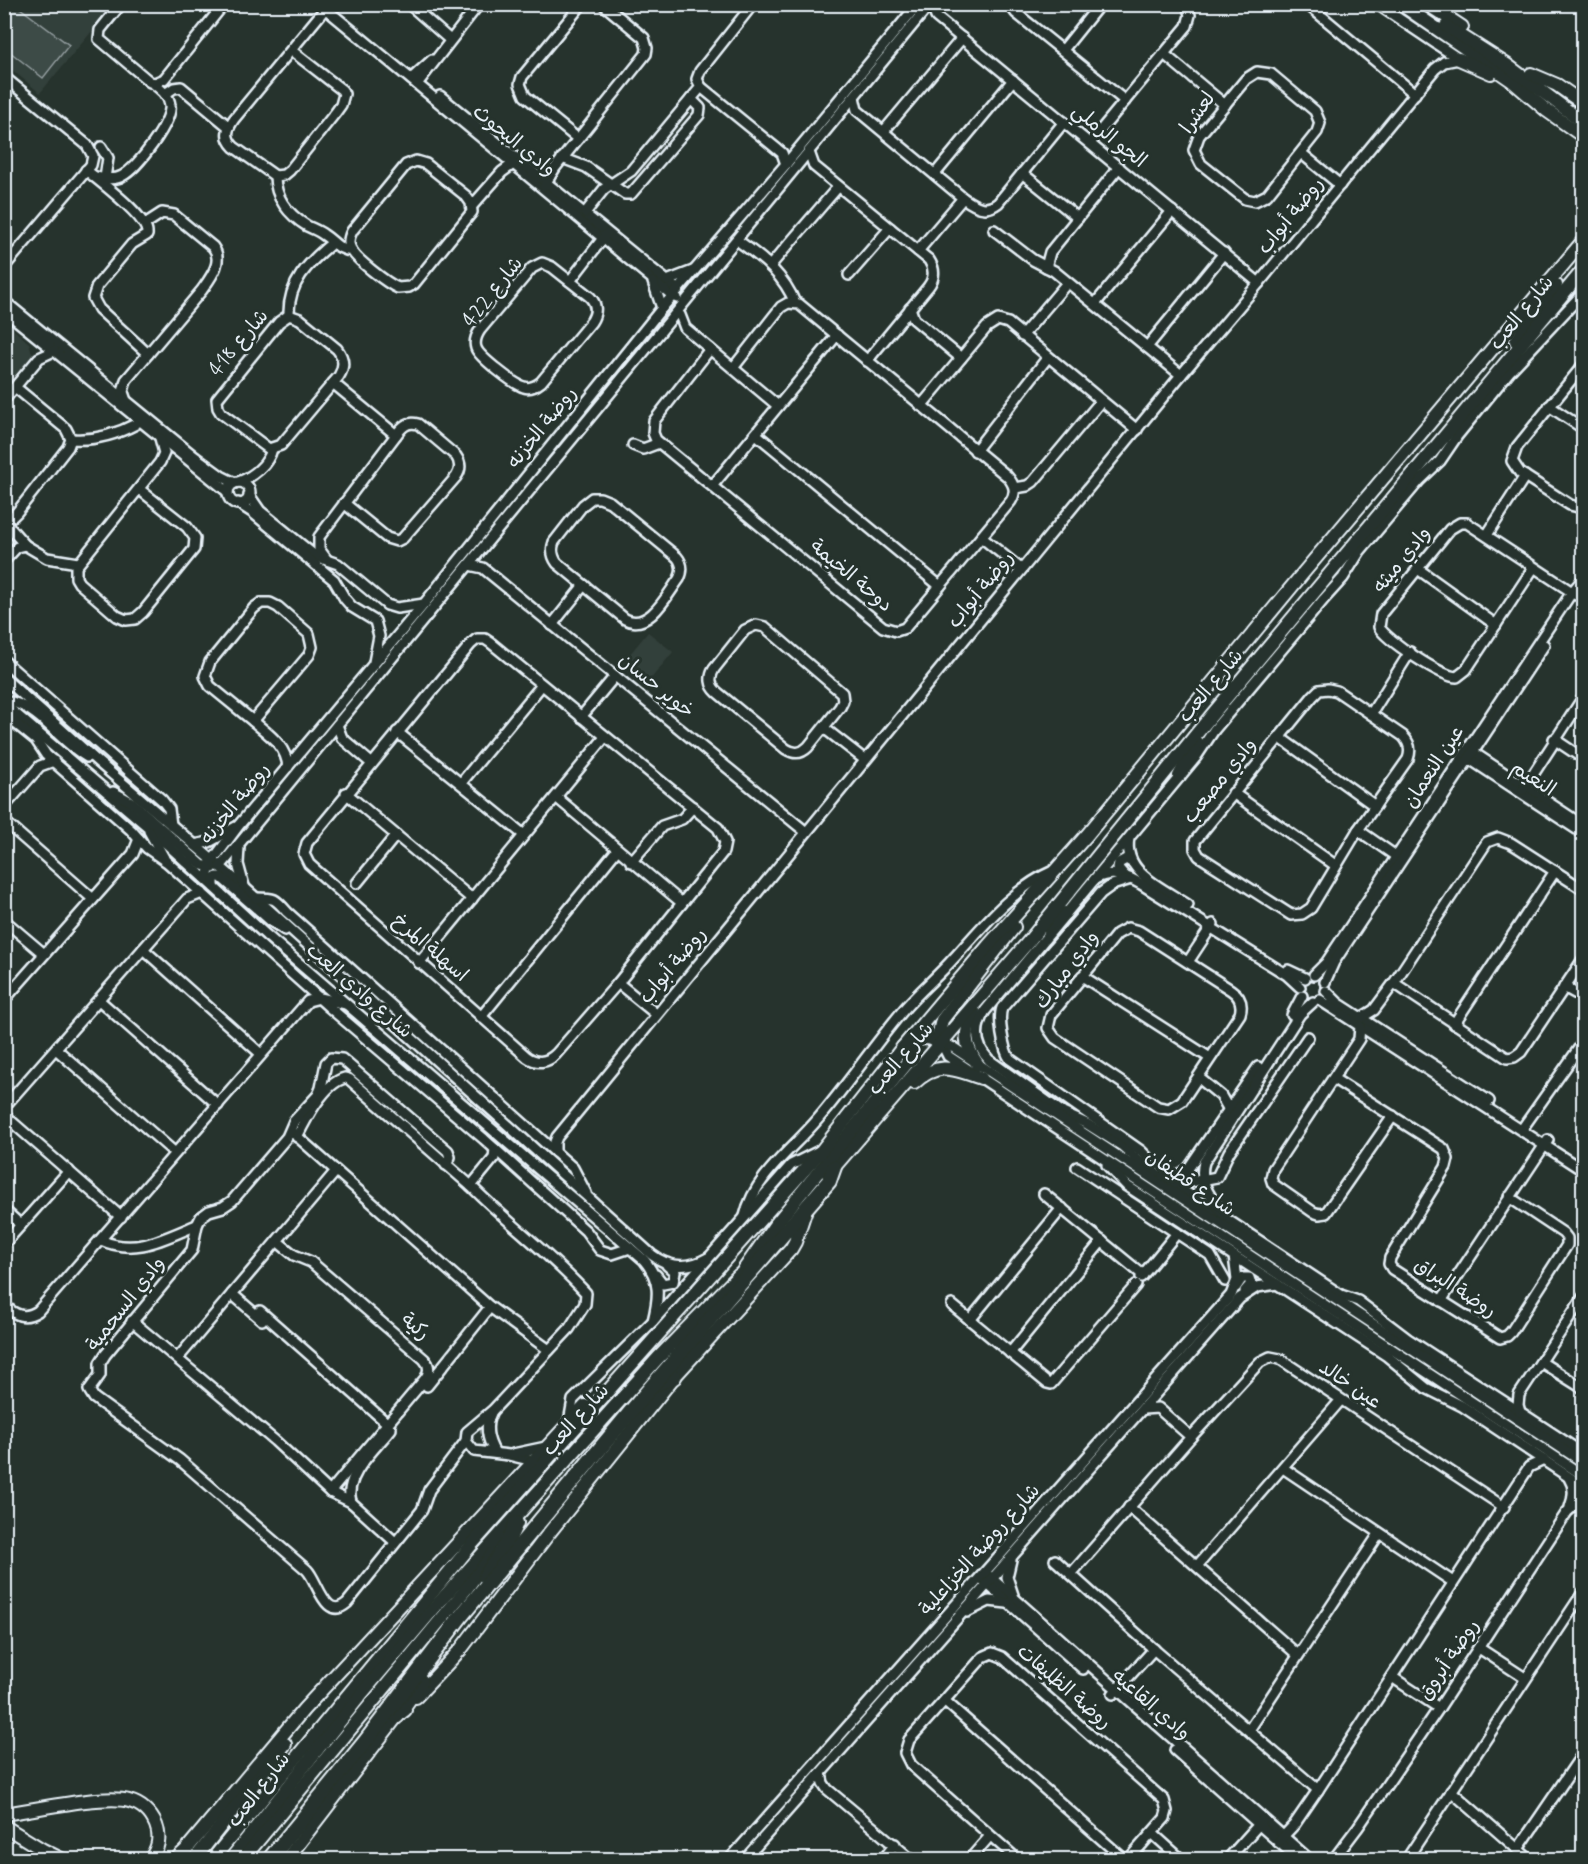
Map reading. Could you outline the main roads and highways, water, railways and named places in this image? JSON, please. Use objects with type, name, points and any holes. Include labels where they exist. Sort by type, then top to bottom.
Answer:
[{"type":"highway","points":[[460,1616],[652,1386],[831,1178],[834,1167]]},
{"type":"highway","points":[[652,1386],[674,1377]]},
{"type":"highway","points":[[269,1860],[365,1742],[460,1616],[507,1543],[516,1523]]},
{"type":"highway","points":[[397,1716],[476,1599]]},
{"type":"main road","points":[[1401,4],[1511,80],[1546,110],[1584,137]]},
{"type":"main road","points":[[1428,4],[1584,113]]},
{"type":"main road","points":[[1420,17],[1440,23],[1477,44],[1543,90],[1584,123]]},
{"type":"main road","points":[[1459,59],[1511,80]]},
{"type":"main road","points":[[1531,74],[1557,85],[1584,104]]},
{"type":"main road","points":[[1546,110],[1553,121],[1584,144]]},
{"type":"main road","points":[[1546,285],[1548,274],[1554,264],[1584,230]]},
{"type":"main road","name":"شارع العب","points":[[212,1860],[432,1590],[658,1324],[822,1150],[906,1043],[1094,826],[1304,572],[1584,240]]},
{"type":"main road","points":[[1503,366],[1527,323],[1584,253]]},
{"type":"main road","name":"شارع العب","points":[[230,1860],[393,1656],[657,1358],[743,1271],[1029,941],[1211,716],[1584,269]]},
{"type":"main road","points":[[1565,290],[1576,286],[1584,278]]},
{"type":"main road","points":[[1419,481],[1437,446]]},
{"type":"main road","points":[[1317,589],[1360,551]]},
{"type":"main road","points":[[1179,776],[1211,716]]},
{"type":"main road","points":[[743,1271],[775,1225],[907,1063],[912,1053],[906,1043],[928,1038],[941,1042],[939,1029],[942,1020],[1007,937],[1023,907]]},
{"type":"main road","points":[[1029,941],[1065,913]]},
{"type":"main road","points":[[881,1112],[919,1078],[931,1071],[950,1068],[979,1071],[968,1048],[966,1035],[980,998]]},
{"type":"main road","points":[[287,1859],[397,1716],[404,1712],[460,1649],[674,1377],[791,1249],[806,1208]]},
{"type":"main road","points":[[175,1860],[304,1709],[373,1638],[658,1324]]},
{"type":"main road","points":[[242,1860],[467,1588],[516,1523],[527,1503]]},
{"type":"main road","points":[[194,1860],[292,1733],[304,1709]]},
{"type":"main road","points":[[232,1811],[243,1804],[306,1737],[335,1711]]},
{"type":"main road","points":[[4,1814],[107,1799],[129,1801],[144,1809],[156,1826],[158,1843],[150,1860]]},
{"type":"main road","points":[[4,1826],[63,1860]]},
{"type":"main road","points":[[23,1838],[43,1860]]}]
